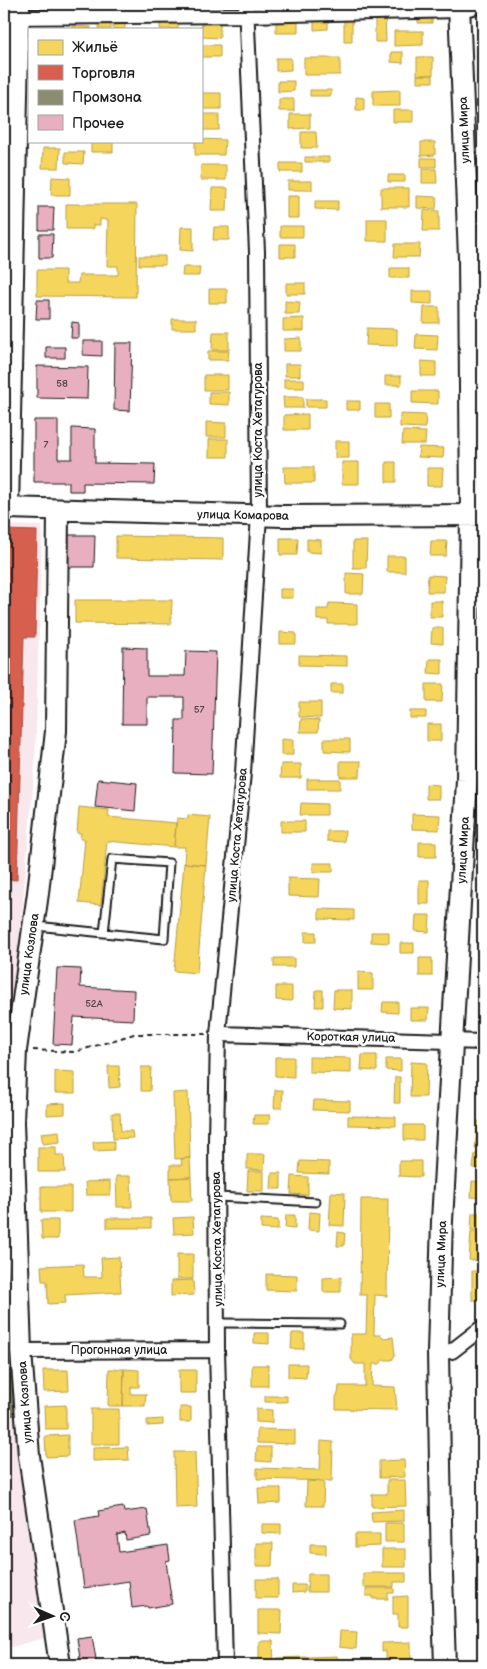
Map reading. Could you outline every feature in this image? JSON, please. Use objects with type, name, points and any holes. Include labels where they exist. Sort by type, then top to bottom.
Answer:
[{"type":"street","points":[[6,508],[15,13],[483,6]]},
{"type":"street","name":"улица Мира","points":[[445,1665],[438,1352],[442,1221],[467,780],[477,515],[459,7]]},
{"type":"street","name":"улица Коста Хетагурова","points":[[225,1665],[217,1350],[216,1140],[218,1034],[243,773],[259,515],[258,252],[247,11]]},
{"type":"street","name":"улица Комарова","points":[[6,508],[259,515],[477,515]]},
{"type":"street","name":"улица Козлова","points":[[58,510],[56,731],[16,1050],[13,1122],[22,1350],[29,1456],[60,1665]]},
{"type":"street","name":"Короткая улица","points":[[218,1034],[483,1042]]},
{"type":"street","points":[[438,1352],[452,1350],[483,1326]]},
{"type":"street","name":"Прогонная улица","points":[[22,1350],[217,1350]]},
{"type":"lane","points":[[33,926],[164,939],[169,863],[112,859],[104,933]]},
{"type":"lane","points":[[217,1198],[316,1202]]},
{"type":"lane","points":[[218,1323],[340,1324]]},
{"type":"path","points":[[16,1050],[75,1052],[134,1034],[218,1034]]},
{"type":"shaded area","points":[[4,525],[42,526],[35,764],[10,1048],[48,1637],[4,1649]]},
{"type":"building: Жильё","points":[[432,11],[432,23],[418,23],[418,12]]},
{"type":"building: Жильё","points":[[375,12],[385,12],[386,42],[375,42]]},
{"type":"building: Жильё","points":[[344,14],[352,14],[352,42],[344,42]]},
{"type":"building: Жильё","points":[[314,15],[328,15],[328,29],[314,30]]},
{"type":"building: Жильё","points":[[276,16],[298,16],[298,33],[276,33]]},
{"type":"building: Жильё","points":[[160,22],[178,22],[178,28],[160,28]]},
{"type":"building: Жильё","points":[[202,22],[220,22],[220,38],[202,37]]},
{"type":"building: Жильё","points":[[113,23],[125,23],[125,28],[113,28]]},
{"type":"building: Жильё","points":[[99,24],[111,24],[111,28],[99,28]]},
{"type":"building: Жильё","points":[[72,26],[91,27],[91,28],[72,28]]},
{"type":"building: Жильё","points":[[394,31],[423,31],[423,45],[394,46]]},
{"type":"building: Жильё","points":[[202,45],[220,45],[220,57],[202,57]]},
{"type":"building: Жильё","points":[[391,52],[403,52],[403,63],[391,62]]},
{"type":"building: Жильё","points":[[417,57],[433,57],[433,75],[417,75]]},
{"type":"building: Жильё","points":[[276,58],[291,58],[291,70],[276,71]]},
{"type":"building: Жильё","points":[[304,58],[340,58],[340,75],[304,75]]},
{"type":"building: Жильё","points":[[417,75],[433,75],[433,82],[417,82]]},
{"type":"building: Жильё","points":[[278,81],[294,81],[294,91],[278,92]]},
{"type":"building: Жильё","points":[[310,90],[331,90],[331,96],[310,96]]},
{"type":"building: Жильё","points":[[400,90],[400,106],[373,106],[373,91]]},
{"type":"building: Жильё","points":[[202,93],[221,93],[221,109],[202,109]]},
{"type":"building: Жильё","points":[[356,97],[364,98],[364,110],[356,110]]},
{"type":"building: Жильё","points":[[279,99],[294,99],[294,111],[279,111]]},
{"type":"building: Жильё","points":[[393,110],[413,110],[413,122],[393,122]]},
{"type":"building: Жильё","points":[[202,114],[219,114],[219,130],[202,130]]},
{"type":"building: Жильё","points":[[290,114],[310,114],[310,128],[290,129]]},
{"type":"building: Жильё","points":[[301,132],[316,132],[317,148],[301,148]]},
{"type":"building: Жильё","points":[[202,139],[225,140],[224,155],[195,155],[195,142],[202,142]]},
{"type":"building: Жильё","points":[[91,142],[113,142],[113,152],[91,152]]},
{"type":"building: Жильё","points":[[421,142],[435,142],[435,155],[421,156]]},
{"type":"building: Жильё","points":[[43,148],[60,148],[59,168],[42,168]]},
{"type":"building: Жильё","points":[[65,152],[84,152],[83,164],[65,163]]},
{"type":"building: Жильё","points":[[305,157],[329,157],[329,162],[305,162]]},
{"type":"building: Жильё","points":[[421,158],[436,158],[436,167],[421,167]]},
{"type":"building: Жильё","points":[[280,163],[302,163],[302,172],[280,172]]},
{"type":"building: Жильё","points":[[201,165],[226,165],[226,180],[200,180]]},
{"type":"building: Жильё","points":[[422,169],[436,169],[437,183],[422,183]]},
{"type":"building: Жильё","points":[[388,175],[405,175],[405,182],[388,182]]},
{"type":"building: Жильё","points":[[52,177],[70,178],[70,195],[51,195]]},
{"type":"building: Жильё","points":[[288,181],[312,181],[312,190],[288,190]]},
{"type":"building: Жильё","points":[[212,188],[228,188],[227,211],[211,211]]},
{"type":"building: Жильё","points":[[381,188],[409,188],[409,207],[381,207]]},
{"type":"building: Жильё","points":[[287,196],[299,196],[299,218],[287,218]]},
{"type":"building: Жильё","points":[[417,196],[437,197],[436,209],[417,208]]},
{"type":"building: Жильё","points":[[315,201],[338,201],[338,210],[315,209]]},
{"type":"building: Жильё","points":[[66,204],[137,204],[136,297],[37,296],[37,270],[65,270],[65,283],[78,283],[79,275],[118,275],[118,266],[107,266],[108,220],[100,219],[100,225],[93,225],[93,229],[66,229]]},
{"type":"building: Жильё","points":[[424,210],[439,211],[439,231],[423,231]]},
{"type":"building: Жильё","points":[[367,219],[387,219],[387,241],[367,241]]},
{"type":"building: Жильё","points":[[280,226],[303,226],[303,237],[280,237]]},
{"type":"building: Жильё","points":[[181,227],[193,227],[193,251],[180,250]]},
{"type":"building: Жильё","points":[[214,227],[229,227],[229,240],[213,240]]},
{"type":"building: Жильё","points":[[280,244],[295,244],[295,257],[280,257]]},
{"type":"building: Жильё","points":[[395,244],[420,244],[419,257],[394,257]]},
{"type":"building: Жильё","points":[[139,256],[165,256],[165,265],[139,265]]},
{"type":"building: Жильё","points":[[183,267],[200,267],[199,276],[182,276]]},
{"type":"building: Жильё","points":[[390,268],[409,268],[409,278],[390,278]]},
{"type":"building: Жильё","points":[[286,283],[305,283],[305,294],[286,294]]},
{"type":"building: Жильё","points":[[209,289],[227,289],[227,303],[209,303]]},
{"type":"building: Жильё","points":[[412,291],[432,291],[432,304],[412,303]]},
{"type":"building: Жильё","points":[[285,301],[300,302],[299,314],[285,314]]},
{"type":"building: Жильё","points":[[424,307],[439,307],[439,323],[423,323]]},
{"type":"building: Жильё","points":[[304,318],[304,331],[283,331],[283,319]]},
{"type":"building: Жильё","points":[[172,319],[196,319],[196,329],[172,329]]},
{"type":"building: Жильё","points":[[367,328],[397,329],[397,346],[366,345]]},
{"type":"building: Жильё","points":[[213,332],[229,332],[229,350],[212,350]]},
{"type":"building: Жильё","points":[[416,334],[438,335],[437,350],[415,349]]},
{"type":"building: Жильё","points":[[301,338],[301,351],[284,351],[284,339]]},
{"type":"building: Жильё","points":[[208,351],[229,351],[228,360],[208,360]]},
{"type":"building: Жильё","points":[[421,361],[436,362],[436,376],[421,376]]},
{"type":"building: Жильё","points":[[285,364],[300,364],[300,376],[285,376]]},
{"type":"building: Жильё","points":[[204,375],[228,375],[228,390],[204,390]]},
{"type":"building: Жильё","points":[[385,376],[401,376],[401,385],[385,385]]},
{"type":"building: Жильё","points":[[284,379],[304,379],[304,388],[284,388]]},
{"type":"building: Жильё","points":[[412,391],[438,391],[438,404],[412,403]]},
{"type":"building: Жильё","points":[[209,392],[229,392],[229,405],[209,404]]},
{"type":"building: Жильё","points":[[283,397],[303,397],[303,408],[284,408]]},
{"type":"building: Жильё","points":[[306,399],[326,399],[326,407],[306,407]]},
{"type":"building: Жильё","points":[[346,401],[360,401],[360,410],[346,410]]},
{"type":"building: Жильё","points":[[375,404],[389,404],[389,418],[375,418]]},
{"type":"building: Жильё","points":[[308,414],[308,430],[284,430],[284,415]]},
{"type":"building: Жильё","points":[[400,414],[426,415],[425,428],[400,427]]},
{"type":"building: Жильё","points":[[206,422],[226,423],[226,437],[206,437]]},
{"type":"building: Жильё","points":[[403,431],[426,432],[425,444],[402,444]]},
{"type":"building: Жильё","points":[[209,439],[228,439],[228,457],[209,457]]},
{"type":"building: Жильё","points":[[335,441],[349,441],[349,458],[335,458]]},
{"type":"building: Жильё","points":[[419,447],[444,448],[443,458],[418,457]]},
{"type":"building: Жильё","points":[[342,462],[359,462],[359,484],[342,484]]},
{"type":"building: Жильё","points":[[386,462],[396,462],[396,482],[386,482]]},
{"type":"building: Жильё","points":[[284,467],[314,467],[314,483],[285,483]]},
{"type":"building: Жильё","points":[[427,468],[443,468],[442,486],[427,486]]},
{"type":"building: Жильё","points":[[116,536],[223,538],[223,560],[116,558]]},
{"type":"building: Жильё","points":[[280,538],[298,538],[297,555],[280,555]]},
{"type":"building: Жильё","points":[[307,539],[321,540],[321,553],[307,552]]},
{"type":"building: Жильё","points":[[353,541],[367,541],[366,568],[353,568]]},
{"type":"building: Жильё","points":[[431,541],[447,541],[446,556],[430,556]]},
{"type":"building: Жильё","points":[[387,556],[405,556],[405,572],[387,572]]},
{"type":"building: Жильё","points":[[346,573],[364,574],[363,594],[346,594]]},
{"type":"building: Жильё","points":[[428,575],[445,576],[444,592],[427,592]]},
{"type":"building: Жильё","points":[[280,589],[293,589],[293,598],[280,598]]},
{"type":"building: Жильё","points":[[75,600],[172,600],[171,624],[75,623]]},
{"type":"building: Жильё","points":[[430,601],[442,601],[442,617],[430,617]]},
{"type":"building: Жильё","points":[[329,603],[357,604],[357,624],[328,624],[328,620],[317,620],[317,609],[328,609]]},
{"type":"building: Жильё","points":[[432,628],[443,628],[443,644],[431,643]]},
{"type":"building: Жильё","points":[[280,632],[296,633],[296,644],[280,644]]},
{"type":"building: Жильё","points":[[299,655],[347,656],[347,666],[299,665]]},
{"type":"building: Жильё","points":[[429,659],[442,659],[442,674],[428,673]]},
{"type":"building: Жильё","points":[[331,684],[343,684],[343,693],[331,693]]},
{"type":"building: Жильё","points":[[426,684],[443,684],[442,702],[426,702]]},
{"type":"building: Жильё","points":[[299,702],[321,702],[321,718],[299,717]]},
{"type":"building: Жильё","points":[[410,711],[426,711],[426,718],[410,718]]},
{"type":"building: Жильё","points":[[301,719],[319,720],[318,732],[300,732]]},
{"type":"building: Жильё","points":[[427,724],[441,724],[441,741],[427,741]]},
{"type":"building: Жильё","points":[[281,739],[293,740],[293,755],[281,755]]},
{"type":"building: Жильё","points":[[324,739],[350,739],[350,752],[324,751]]},
{"type":"building: Жильё","points":[[340,761],[361,761],[360,777],[340,777]]},
{"type":"building: Жильё","points":[[281,764],[301,764],[301,778],[280,778]]},
{"type":"building: Жильё","points":[[307,779],[340,779],[340,789],[307,789]]},
{"type":"building: Жильё","points":[[426,784],[439,785],[439,799],[426,799]]},
{"type":"building: Жильё","points":[[301,803],[327,804],[327,815],[300,815]]},
{"type":"building: Жильё","points":[[79,807],[109,810],[108,817],[176,823],[174,847],[107,841],[101,905],[79,903],[85,839],[80,839],[81,833],[77,833]]},
{"type":"building: Жильё","points":[[412,814],[440,815],[439,830],[412,829]]},
{"type":"building: Жильё","points":[[188,815],[210,817],[206,865],[184,863],[185,847],[174,847],[177,818],[188,819]]},
{"type":"building: Жильё","points":[[281,821],[305,821],[305,832],[281,832]]},
{"type":"building: Жильё","points":[[327,831],[345,831],[344,842],[327,841]]},
{"type":"building: Жильё","points":[[419,842],[436,842],[436,857],[419,857]]},
{"type":"building: Жильё","points":[[184,863],[206,865],[197,973],[174,971]]},
{"type":"building: Жильё","points":[[313,863],[333,863],[333,872],[313,872]]},
{"type":"building: Жильё","points":[[288,878],[320,879],[319,897],[288,896]]},
{"type":"building: Жильё","points":[[419,880],[429,880],[429,904],[419,904]]},
{"type":"building: Жильё","points":[[319,909],[354,910],[354,920],[319,919]]},
{"type":"building: Жильё","points":[[416,915],[430,915],[429,932],[415,931]]},
{"type":"building: Жильё","points":[[305,932],[316,932],[316,942],[305,942]]},
{"type":"building: Жильё","points":[[371,932],[389,932],[389,943],[371,942]]},
{"type":"building: Жильё","points":[[400,943],[414,943],[414,953],[400,953]]},
{"type":"building: Жильё","points":[[274,958],[294,958],[294,967],[274,967]]},
{"type":"building: Жильё","points":[[419,958],[432,958],[432,976],[419,976]]},
{"type":"building: Жильё","points":[[358,972],[373,973],[373,990],[358,990]]},
{"type":"building: Жильё","points":[[276,986],[292,986],[292,1001],[276,1000]]},
{"type":"building: Жильё","points":[[316,990],[323,990],[323,1007],[315,1007]]},
{"type":"building: Жильё","points":[[334,990],[352,990],[352,1009],[333,1008]]},
{"type":"building: Жильё","points":[[383,1002],[398,1002],[398,1013],[382,1012]]},
{"type":"building: Жильё","points":[[410,1008],[429,1008],[428,1020],[410,1020]]},
{"type":"building: Жильё","points":[[362,1055],[377,1055],[377,1071],[361,1070]]},
{"type":"building: Жильё","points":[[275,1057],[294,1057],[294,1077],[275,1076]]},
{"type":"building: Жильё","points":[[309,1057],[351,1058],[351,1073],[309,1072]]},
{"type":"building: Жильё","points":[[386,1059],[401,1059],[401,1071],[386,1070]]},
{"type":"building: Жильё","points":[[411,1062],[427,1063],[426,1097],[410,1097]]},
{"type":"building: Жильё","points":[[108,1066],[119,1066],[120,1087],[109,1088]]},
{"type":"building: Жильё","points":[[141,1067],[151,1067],[150,1091],[141,1091]]},
{"type":"building: Жильё","points":[[55,1071],[75,1072],[75,1093],[55,1093]]},
{"type":"building: Жильё","points":[[395,1077],[400,1077],[400,1103],[394,1103]]},
{"type":"building: Жильё","points":[[275,1090],[283,1090],[282,1108],[274,1108]]},
{"type":"building: Жильё","points":[[188,1092],[190,1158],[175,1159],[173,1093]]},
{"type":"building: Жильё","points":[[314,1100],[350,1101],[350,1111],[313,1110]]},
{"type":"building: Жильё","points":[[65,1103],[65,1114],[47,1115],[47,1104]]},
{"type":"building: Жильё","points":[[112,1113],[120,1113],[121,1131],[132,1131],[133,1138],[113,1139]]},
{"type":"building: Жильё","points":[[254,1115],[270,1115],[269,1124],[253,1124]]},
{"type":"building: Жильё","points":[[348,1116],[396,1117],[396,1126],[348,1125]]},
{"type":"building: Жильё","points":[[478,1121],[483,1122],[483,1149],[475,1148]]},
{"type":"building: Жильё","points":[[404,1125],[423,1125],[423,1140],[404,1140]]},
{"type":"building: Жильё","points":[[59,1131],[60,1142],[43,1144],[41,1133]]},
{"type":"building: Жильё","points":[[114,1141],[114,1150],[94,1151],[93,1142]]},
{"type":"building: Жильё","points":[[38,1147],[56,1147],[56,1155],[64,1155],[65,1172],[38,1172]]},
{"type":"building: Жильё","points":[[247,1154],[265,1154],[264,1170],[247,1169]]},
{"type":"building: Жильё","points":[[475,1154],[483,1154],[483,1169],[473,1168]]},
{"type":"building: Жильё","points":[[190,1158],[191,1177],[170,1178],[170,1165],[182,1165],[181,1159]]},
{"type":"building: Жильё","points":[[300,1161],[329,1162],[329,1174],[299,1173]]},
{"type":"building: Жильё","points":[[399,1161],[421,1161],[421,1177],[399,1176]]},
{"type":"building: Жильё","points":[[248,1171],[264,1171],[264,1191],[247,1191]]},
{"type":"building: Жильё","points":[[272,1173],[281,1173],[281,1189],[271,1189]]},
{"type":"building: Жильё","points":[[116,1176],[131,1176],[132,1207],[117,1207]]},
{"type":"building: Жильё","points":[[292,1176],[308,1177],[308,1195],[291,1194]]},
{"type":"building: Жильё","points":[[191,1177],[192,1201],[171,1201],[170,1178]]},
{"type":"building: Жильё","points":[[110,1181],[110,1195],[86,1195],[85,1182]]},
{"type":"building: Жильё","points":[[472,1181],[483,1182],[483,1198],[471,1197]]},
{"type":"building: Жильё","points":[[41,1187],[71,1187],[71,1212],[41,1212]]},
{"type":"building: Жильё","points":[[331,1192],[345,1193],[344,1226],[329,1225]]},
{"type":"building: Жильё","points":[[361,1199],[388,1199],[387,1296],[375,1295],[374,1335],[381,1335],[384,1338],[393,1337],[395,1355],[392,1360],[383,1360],[380,1364],[373,1364],[372,1386],[395,1387],[397,1410],[336,1409],[336,1397],[339,1386],[365,1386],[365,1364],[355,1364],[351,1359],[351,1334],[366,1334],[367,1295],[360,1295]]},
{"type":"building: Жильё","points":[[309,1212],[320,1213],[319,1231],[308,1230]]},
{"type":"building: Жильё","points":[[472,1213],[483,1213],[483,1230],[471,1230]]},
{"type":"building: Жильё","points":[[286,1215],[295,1215],[295,1229],[285,1228]]},
{"type":"building: Жильё","points":[[193,1217],[194,1233],[174,1234],[173,1218]]},
{"type":"building: Жильё","points":[[107,1218],[151,1218],[151,1228],[107,1228]]},
{"type":"building: Жильё","points":[[261,1219],[278,1220],[278,1230],[261,1229]]},
{"type":"building: Жильё","points":[[41,1220],[58,1220],[58,1239],[42,1239]]},
{"type":"building: Жильё","points":[[338,1232],[345,1233],[344,1246],[337,1246]]},
{"type":"building: Жильё","points":[[471,1232],[483,1233],[483,1261],[469,1260]]},
{"type":"building: Жильё","points":[[177,1254],[193,1254],[193,1279],[177,1279]]},
{"type":"building: Жильё","points":[[119,1257],[121,1292],[65,1295],[66,1303],[48,1304],[47,1281],[42,1281],[41,1266],[83,1264],[84,1277],[102,1277],[101,1258]]},
{"type":"building: Жильё","points":[[472,1271],[483,1271],[483,1300],[472,1300]]},
{"type":"building: Жильё","points":[[266,1274],[297,1275],[297,1291],[266,1290]]},
{"type":"building: Жильё","points":[[341,1277],[341,1292],[323,1292],[323,1278]]},
{"type":"building: Жильё","points":[[193,1280],[194,1295],[171,1296],[171,1281]]},
{"type":"building: Жильё","points":[[254,1333],[269,1333],[269,1344],[254,1343]]},
{"type":"building: Жильё","points":[[292,1333],[304,1333],[304,1349],[291,1349]]},
{"type":"building: Жильё","points":[[479,1337],[483,1337],[483,1349],[479,1349]]},
{"type":"building: Жильё","points":[[288,1364],[307,1364],[306,1378],[288,1377]]},
{"type":"building: Жильё","points":[[252,1365],[268,1365],[268,1386],[252,1386]]},
{"type":"building: Жильё","points":[[109,1369],[124,1369],[123,1406],[108,1406]]},
{"type":"building: Жильё","points":[[124,1369],[139,1370],[139,1387],[131,1387],[131,1394],[146,1394],[145,1406],[123,1406]]},
{"type":"building: Жильё","points":[[43,1370],[68,1370],[69,1391],[44,1392]]},
{"type":"building: Жильё","points":[[179,1370],[196,1370],[196,1393],[179,1393]]},
{"type":"building: Жильё","points":[[477,1371],[483,1371],[483,1391],[478,1392]]},
{"type":"building: Жильё","points":[[265,1396],[287,1396],[287,1402],[265,1402]]},
{"type":"building: Жильё","points":[[66,1405],[66,1429],[45,1429],[44,1406]]},
{"type":"building: Жильё","points":[[180,1407],[191,1407],[191,1422],[180,1422]]},
{"type":"building: Жильё","points":[[91,1409],[119,1409],[119,1444],[91,1444]]},
{"type":"building: Жильё","points":[[256,1409],[272,1410],[272,1423],[256,1422]]},
{"type":"building: Жильё","points":[[163,1419],[163,1425],[147,1426],[147,1420]]},
{"type":"building: Жильё","points":[[257,1429],[295,1430],[295,1444],[257,1443]]},
{"type":"building: Жильё","points":[[68,1435],[68,1456],[46,1457],[45,1436]]},
{"type":"building: Жильё","points":[[321,1441],[333,1442],[332,1481],[257,1479],[257,1468],[320,1470]]},
{"type":"building: Жильё","points":[[477,1445],[483,1445],[483,1466],[477,1466]]},
{"type":"building: Жильё","points":[[128,1447],[129,1460],[93,1461],[93,1448]]},
{"type":"building: Жильё","points":[[257,1447],[271,1447],[271,1462],[256,1461]]},
{"type":"building: Жильё","points":[[174,1452],[195,1452],[197,1507],[175,1508]]},
{"type":"building: Жильё","points":[[404,1460],[405,1477],[379,1478],[379,1461]]},
{"type":"building: Жильё","points":[[387,1480],[405,1480],[406,1506],[372,1507],[372,1494],[387,1494]]},
{"type":"building: Жильё","points":[[307,1481],[324,1482],[323,1506],[306,1506]]},
{"type":"building: Жильё","points":[[258,1488],[281,1488],[281,1503],[259,1504]]},
{"type":"building: Жильё","points":[[404,1510],[404,1521],[372,1522],[371,1512]]},
{"type":"building: Жильё","points":[[385,1523],[404,1523],[404,1542],[385,1542]]},
{"type":"building: Жильё","points":[[262,1524],[281,1524],[281,1534],[262,1533]]},
{"type":"building: Жильё","points":[[355,1534],[380,1534],[380,1546],[355,1547]]},
{"type":"building: Жильё","points":[[256,1543],[273,1543],[272,1566],[256,1566]]},
{"type":"building: Жильё","points":[[310,1544],[326,1544],[326,1554],[310,1553]]},
{"type":"building: Жильё","points":[[382,1549],[406,1549],[406,1567],[382,1567]]},
{"type":"building: Жильё","points":[[363,1573],[406,1573],[406,1582],[394,1582],[394,1587],[363,1587]]},
{"type":"building: Жильё","points":[[308,1574],[326,1574],[326,1592],[307,1592]]},
{"type":"building: Жильё","points":[[256,1579],[278,1579],[278,1598],[256,1598]]},
{"type":"building: Жильё","points":[[292,1585],[305,1585],[305,1592],[292,1593]]},
{"type":"building: Жильё","points":[[366,1588],[394,1588],[394,1593],[388,1593],[388,1599],[373,1599],[373,1596],[366,1596]]},
{"type":"building: Жильё","points":[[408,1596],[408,1627],[398,1627],[398,1614],[393,1614],[393,1597]]},
{"type":"building: Жильё","points":[[258,1610],[282,1610],[281,1634],[258,1633]]},
{"type":"building: Жильё","points":[[340,1631],[357,1632],[356,1649],[339,1647]]},
{"type":"building: Жильё","points":[[259,1641],[273,1641],[274,1665],[259,1665]]},
{"type":"building: Жильё","points":[[411,1642],[411,1662],[386,1664],[386,1651],[382,1652],[382,1643]]},
{"type":"building: Жильё","points":[[337,1656],[338,1665],[277,1665],[277,1658]]},
{"type":"building: Торговля","points":[[4,530],[37,531],[35,637],[24,637],[17,880],[4,879]]},
{"type":"building: Промзона","points":[[4,963],[6,963],[6,984],[4,984]]},
{"type":"building: Промзона","points":[[4,1159],[6,1188],[4,1188]]},
{"type":"building: Промзона","points":[[5,1203],[5,1229],[4,1229]]},
{"type":"building: Промзона","points":[[4,1229],[6,1268],[4,1269]]},
{"type":"building: Промзона","points":[[4,1284],[10,1284],[10,1315],[4,1315]]},
{"type":"building: Промзона","points":[[4,1319],[11,1319],[17,1415],[4,1416]]},
{"type":"building: Прочее","points":[[39,207],[54,207],[53,230],[39,230]]},
{"type":"building: Прочее","points":[[39,234],[53,234],[52,258],[39,258]]},
{"type":"building: Прочее","points":[[37,300],[49,300],[49,319],[36,319]]},
{"type":"building: Прочее","points":[[72,322],[79,323],[79,338],[71,338]]},
{"type":"building: Прочее","points":[[83,341],[102,341],[102,356],[83,355]]},
{"type":"building: Прочее","points":[[115,343],[132,343],[130,411],[114,410]]},
{"type":"building: Прочее","points":[[46,347],[65,347],[65,358],[46,358]]},
{"type":"building: Прочее","points":[[37,366],[88,367],[87,399],[37,398]]},
{"type":"building: Прочее","points":[[34,420],[58,420],[58,459],[72,459],[72,428],[95,429],[95,463],[155,464],[154,484],[83,483],[83,491],[69,491],[69,482],[34,482]]},
{"type":"building: Прочее","points":[[64,535],[95,535],[94,567],[64,567]]},
{"type":"building: Прочее","points":[[123,647],[147,648],[147,676],[185,676],[186,651],[216,652],[212,774],[175,773],[176,720],[184,720],[184,697],[147,697],[147,724],[122,724]]},
{"type":"building: Прочее","points":[[98,779],[137,783],[135,811],[95,807]]},
{"type":"building: Прочее","points":[[57,968],[81,969],[80,987],[134,990],[133,1020],[74,1017],[72,1045],[53,1044]]},
{"type":"building: Прочее","points":[[123,1507],[124,1512],[147,1509],[151,1536],[126,1540],[125,1533],[117,1535],[119,1552],[168,1545],[170,1560],[166,1561],[172,1604],[148,1608],[147,1606],[132,1608],[129,1581],[84,1588],[75,1520],[99,1516],[98,1511]]},
{"type":"building: Прочее","points":[[92,1636],[97,1665],[81,1665],[77,1638]]},
{"type":"waterway","points":[[299,7],[364,4]]},
{"type":"waterway","points":[[4,6],[12,6]]},
{"type":"waterway","points":[[24,6],[162,9]]}]
